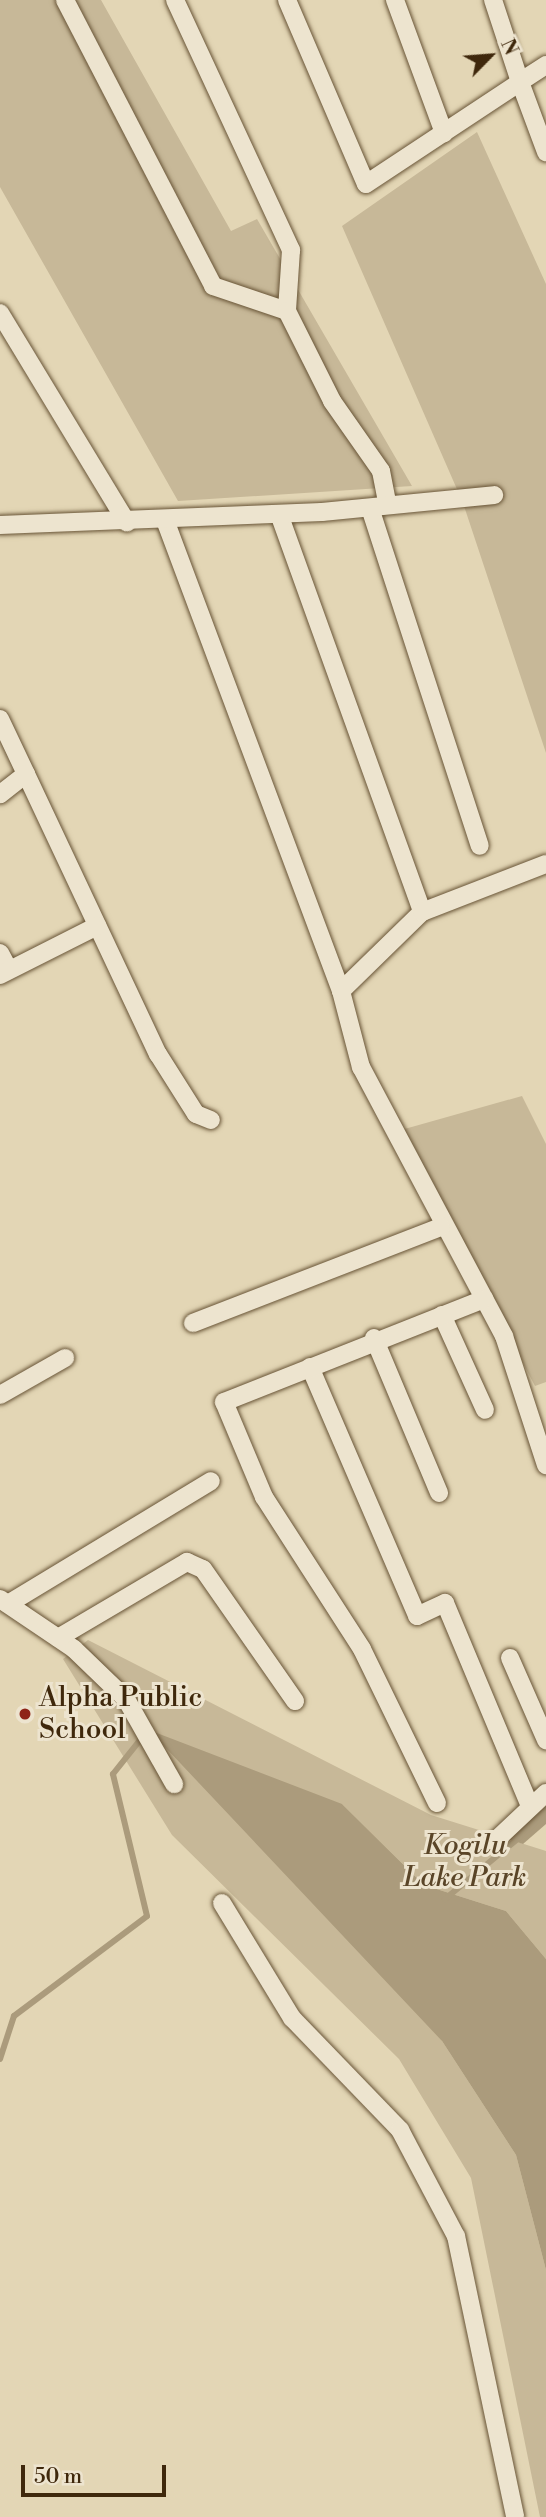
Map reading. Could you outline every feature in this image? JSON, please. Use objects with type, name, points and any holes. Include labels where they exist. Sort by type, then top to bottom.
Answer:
[{"type":"street","points":[[65,0],[214,286],[287,311]]},
{"type":"street","points":[[175,0],[290,250],[287,311],[332,401],[381,471],[379,505],[480,846]]},
{"type":"street","points":[[286,0],[366,184],[546,65]]},
{"type":"street","points":[[395,0],[444,133]]},
{"type":"street","points":[[493,0],[546,152]]},
{"type":"street","points":[[0,313],[127,523]]},
{"type":"street","points":[[0,525],[127,523],[279,514],[494,495]]},
{"type":"street","points":[[279,514],[422,912]]},
{"type":"street","points":[[165,520],[341,991],[361,1067],[441,1227],[484,1298],[542,1435],[546,1465]]},
{"type":"street","points":[[0,719],[158,1054],[195,1114],[211,1120]]},
{"type":"street","points":[[0,794],[26,774]]},
{"type":"street","points":[[341,991],[422,912],[546,864]]},
{"type":"street","points":[[0,953],[4,973],[97,926]]},
{"type":"street","points":[[193,1323],[441,1227]]},
{"type":"street","points":[[437,1803],[362,1649],[264,1497],[223,1402],[374,1338],[484,1298]]},
{"type":"street","points":[[442,1314],[485,1410]]},
{"type":"street","points":[[374,1338],[439,1493]]},
{"type":"street","points":[[0,1395],[65,1358]]},
{"type":"street","points":[[310,1367],[416,1616],[444,1603],[529,1804]]},
{"type":"street","points":[[174,1784],[126,1699],[58,1638],[4,1601],[211,1481]]},
{"type":"street","points":[[58,1638],[187,1562],[203,1569],[295,1701]]},
{"type":"street","points":[[510,1658],[546,1740]]},
{"type":"street","points":[[495,1841],[529,1804],[546,1793]]},
{"type":"street","points":[[222,1903],[292,2018],[400,2130],[456,2236],[515,2517]]},
{"type":"green space","points":[[0,0],[101,0],[231,231],[257,219],[412,486],[178,501],[0,187]]},
{"type":"green space","points":[[477,132],[546,284],[546,753],[463,503],[342,226]]},
{"type":"green space","points":[[522,1096],[546,1144],[546,1382],[535,1386],[401,1130]]},
{"type":"green space","name":"Kogilu Lake Park","points":[[88,1640],[431,1815],[546,1851],[546,1959],[506,1911],[424,1885],[342,1804],[442,2041],[516,2155],[546,2270],[546,2517],[540,2517],[471,2178],[399,2059],[172,1835],[63,1659]]},
{"type":"shaded area","points":[[149,1730],[342,1804],[424,1885],[506,1911],[546,1959],[546,2270],[516,2155],[442,2041]]},
{"type":"shaded area","points":[[546,1806],[546,1824],[523,1844],[508,1839]]},
{"type":"waterway","points":[[0,2059],[14,2016],[147,1916],[113,1774],[144,1735]]},
{"type":"waterway","points":[[445,1899],[520,1837]]},
{"type":"place","name":"Alpha Public School","points":[[25,1714]]}]
